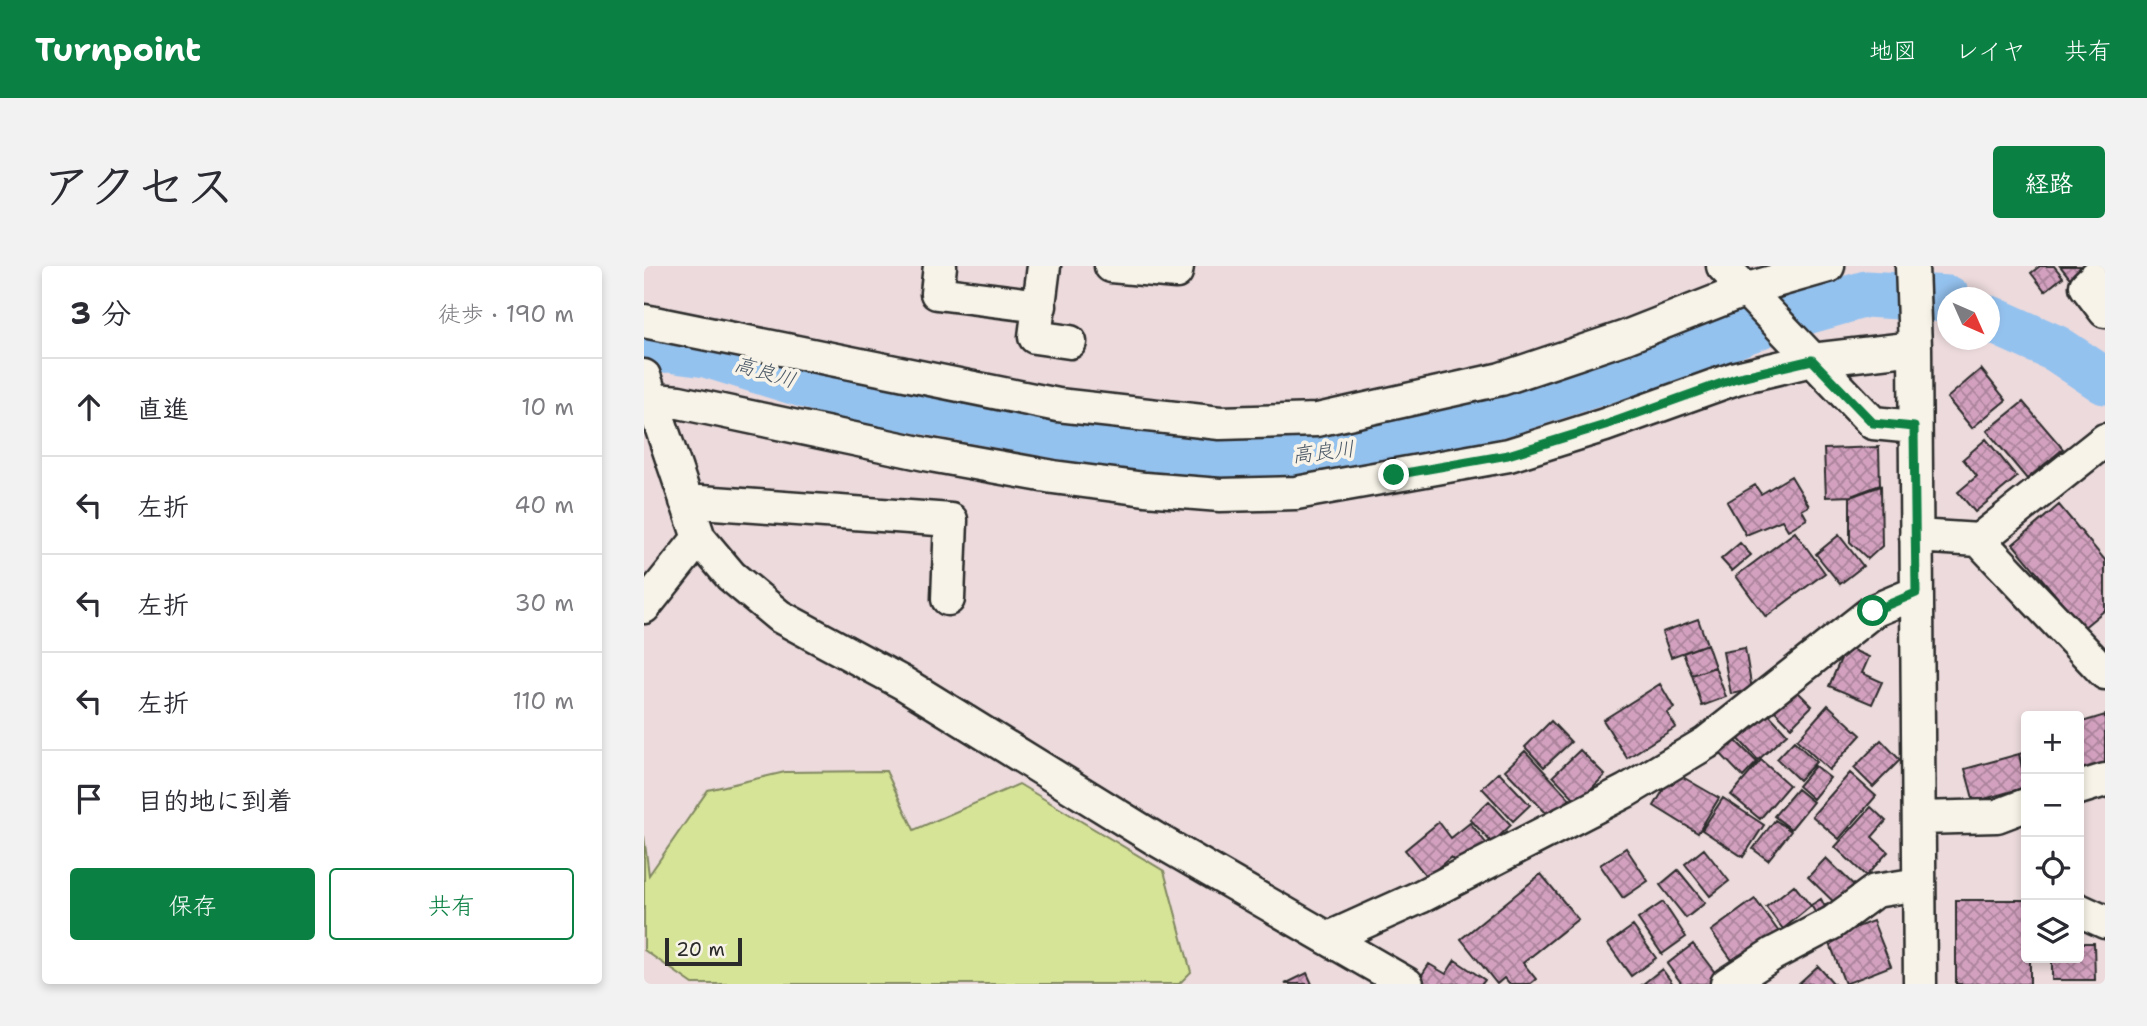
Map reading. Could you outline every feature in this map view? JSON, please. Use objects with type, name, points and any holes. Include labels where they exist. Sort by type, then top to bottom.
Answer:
[{"type":"street","points":[[940,266],[937,293],[1040,306]]},
{"type":"street","points":[[1044,266],[1035,337],[1070,342]]},
{"type":"street","points":[[1111,266],[1176,272],[1177,266]]},
{"type":"street","points":[[644,321],[1058,405],[1220,423],[1317,420],[1501,379],[1626,337],[1732,273],[1828,266]]},
{"type":"street","points":[[1912,266],[1920,984]]},
{"type":"street","points":[[2105,268],[2086,286],[2105,311]]},
{"type":"street","points":[[1732,273],[1873,423],[1914,427]]},
{"type":"street","points":[[646,391],[1053,477],[1220,495],[1297,493],[1508,455],[1605,425],[1736,378],[1812,360],[1915,348]]},
{"type":"street","points":[[646,391],[699,538],[732,576],[779,615],[903,683],[1154,838],[1407,984]]},
{"type":"street","points":[[1916,536],[1979,540],[2102,443]]},
{"type":"street","points":[[686,500],[951,520],[948,599]]},
{"type":"street","points":[[644,607],[699,538]]},
{"type":"street","points":[[1979,540],[2105,673]]},
{"type":"street","points":[[1329,938],[1420,897],[1626,791],[1706,743],[1873,611],[1916,593]]},
{"type":"street","points":[[2084,786],[2105,780]]},
{"type":"street","points":[[1919,817],[1997,816],[2021,808]]},
{"type":"street","points":[[1727,984],[1773,954],[1832,923],[1875,891],[1919,884]]},
{"type":"street","points":[[2084,912],[2105,922]]},
{"type":"green space","points":[[886,771],[914,830],[1019,784],[1164,871],[1191,972],[1179,984],[693,984],[644,950],[644,836],[649,875],[708,790],[785,772]]},
{"type":"building","points":[[2040,266],[2054,266],[2063,277],[2045,291],[2031,273]]},
{"type":"building","points":[[2060,266],[2094,266],[2073,282]]},
{"type":"building","points":[[1981,369],[2006,400],[1972,428],[1947,398]]},
{"type":"building","points":[[2023,402],[2063,449],[2027,479],[1987,431]]},
{"type":"building","points":[[1986,439],[2017,477],[1975,512],[1958,492],[1977,476],[1963,459]]},
{"type":"building","points":[[1879,447],[1880,485],[1851,496],[1826,497],[1824,449]]},
{"type":"building","points":[[1791,476],[1809,506],[1802,510],[1807,519],[1788,530],[1782,520],[1746,535],[1727,502],[1755,485],[1761,494]]},
{"type":"building","points":[[1881,486],[1882,546],[1868,559],[1850,542],[1850,497]]},
{"type":"building","points":[[2059,505],[2105,560],[2105,610],[2083,628],[2013,544]]},
{"type":"building","points":[[1795,532],[1825,573],[1766,617],[1736,576]]},
{"type":"building","points":[[1839,535],[1863,566],[1840,584],[1816,554]]},
{"type":"building","points":[[1740,543],[1751,555],[1732,571],[1721,559]]},
{"type":"building","points":[[1698,619],[1707,644],[1671,657],[1662,632]]},
{"type":"building","points":[[1707,644],[1715,667],[1692,675],[1683,653]]},
{"type":"building","points":[[1846,647],[1869,657],[1862,673],[1882,682],[1872,704],[1829,686]]},
{"type":"building","points":[[1745,648],[1752,690],[1731,694],[1723,652]]},
{"type":"building","points":[[1715,667],[1726,697],[1702,706],[1692,675]]},
{"type":"building","points":[[1660,684],[1674,708],[1667,713],[1676,727],[1627,758],[1603,720]]},
{"type":"building","points":[[1792,686],[1812,706],[1791,727],[1771,707]]},
{"type":"building","points":[[1828,705],[1861,735],[1829,770],[1797,740]]},
{"type":"building","points":[[1764,709],[1787,734],[1758,760],[1735,735]]},
{"type":"building","points":[[2105,715],[2105,763],[2084,769],[2084,721]]},
{"type":"building","points":[[1551,721],[1571,742],[1544,767],[1525,747]]},
{"type":"building","points":[[1730,735],[1757,762],[1743,777],[1716,749]]},
{"type":"building","points":[[1881,740],[1900,760],[1873,787],[1854,768]]},
{"type":"building","points":[[1794,741],[1816,762],[1799,780],[1777,759]]},
{"type":"building","points":[[1580,750],[1605,775],[1578,802],[1553,776]]},
{"type":"building","points":[[1525,751],[1570,799],[1550,817],[1505,770]]},
{"type":"building","points":[[2019,754],[2021,788],[1974,802],[1965,769]]},
{"type":"building","points":[[1761,760],[1789,785],[1760,819],[1731,795]]},
{"type":"building","points":[[1815,766],[1830,778],[1813,799],[1798,786]]},
{"type":"building","points":[[1499,772],[1530,805],[1513,821],[1482,788]]},
{"type":"building","points":[[1674,772],[1719,798],[1698,833],[1654,806]]},
{"type":"building","points":[[1850,773],[1876,796],[1839,839],[1812,816]]},
{"type":"building","points":[[1797,789],[1813,802],[1791,829],[1774,816]]},
{"type":"building","points":[[1723,798],[1764,825],[1743,857],[1702,830]]},
{"type":"building","points":[[1489,801],[1511,825],[1492,843],[1470,819]]},
{"type":"building","points":[[1871,807],[1886,821],[1872,837],[1888,852],[1866,876],[1835,847]]},
{"type":"building","points":[[1775,820],[1791,831],[1768,860],[1753,849]]},
{"type":"building","points":[[1439,822],[1451,838],[1470,823],[1490,848],[1462,871],[1451,857],[1427,877],[1405,850]]},
{"type":"building","points":[[1626,848],[1648,881],[1623,898],[1600,865]]},
{"type":"building","points":[[1704,849],[1729,881],[1710,896],[1685,864]]},
{"type":"building","points":[[1826,858],[1860,891],[1842,910],[1808,877]]},
{"type":"building","points":[[1678,870],[1705,903],[1686,918],[1660,885]]},
{"type":"building","points":[[1541,874],[1578,919],[1523,963],[1536,979],[1530,984],[1509,984],[1504,978],[1497,984],[1461,939]]},
{"type":"building","points":[[1794,885],[1811,906],[1783,929],[1766,907]]},
{"type":"building","points":[[1755,899],[1781,935],[1737,967],[1711,931]]},
{"type":"building","points":[[1821,899],[1824,905],[1828,903],[1836,917],[1822,924],[1811,905]]},
{"type":"building","points":[[1956,900],[2021,900],[2021,963],[2030,963],[2030,984],[1956,984]]},
{"type":"building","points":[[1663,902],[1686,937],[1662,954],[1638,919]]},
{"type":"building","points":[[1873,921],[1891,966],[1845,984],[1828,938]]},
{"type":"building","points":[[1633,926],[1656,958],[1631,976],[1608,944]]},
{"type":"building","points":[[2084,943],[2094,943],[2095,980],[2052,980],[2052,963],[2084,963]]},
{"type":"building","points":[[1693,944],[1720,979],[1713,984],[1682,984],[1667,964]]},
{"type":"building","points":[[1455,960],[1485,980],[1482,984],[1423,984],[1418,981],[1429,964],[1446,974]]},
{"type":"building","points":[[1818,966],[1834,984],[1798,984]]},
{"type":"building","points":[[1662,969],[1673,984],[1643,984]]},
{"type":"building","points":[[1307,973],[1312,984],[1285,984]]},
{"type":"waterway","name":"高良川","points":[[644,351],[668,349],[706,354],[839,395],[1110,445],[1207,455],[1306,458],[1381,445],[1510,411],[1680,356],[1765,323],[1866,294],[1937,298]]},
{"type":"waterway","name":"高良川","points":[[2000,323],[2057,349],[2105,381]]},
{"type":"route","points":[[1394,475],[1508,455],[1605,425],[1736,378],[1812,360],[1873,423],[1914,427],[1916,593],[1873,611]]}]
